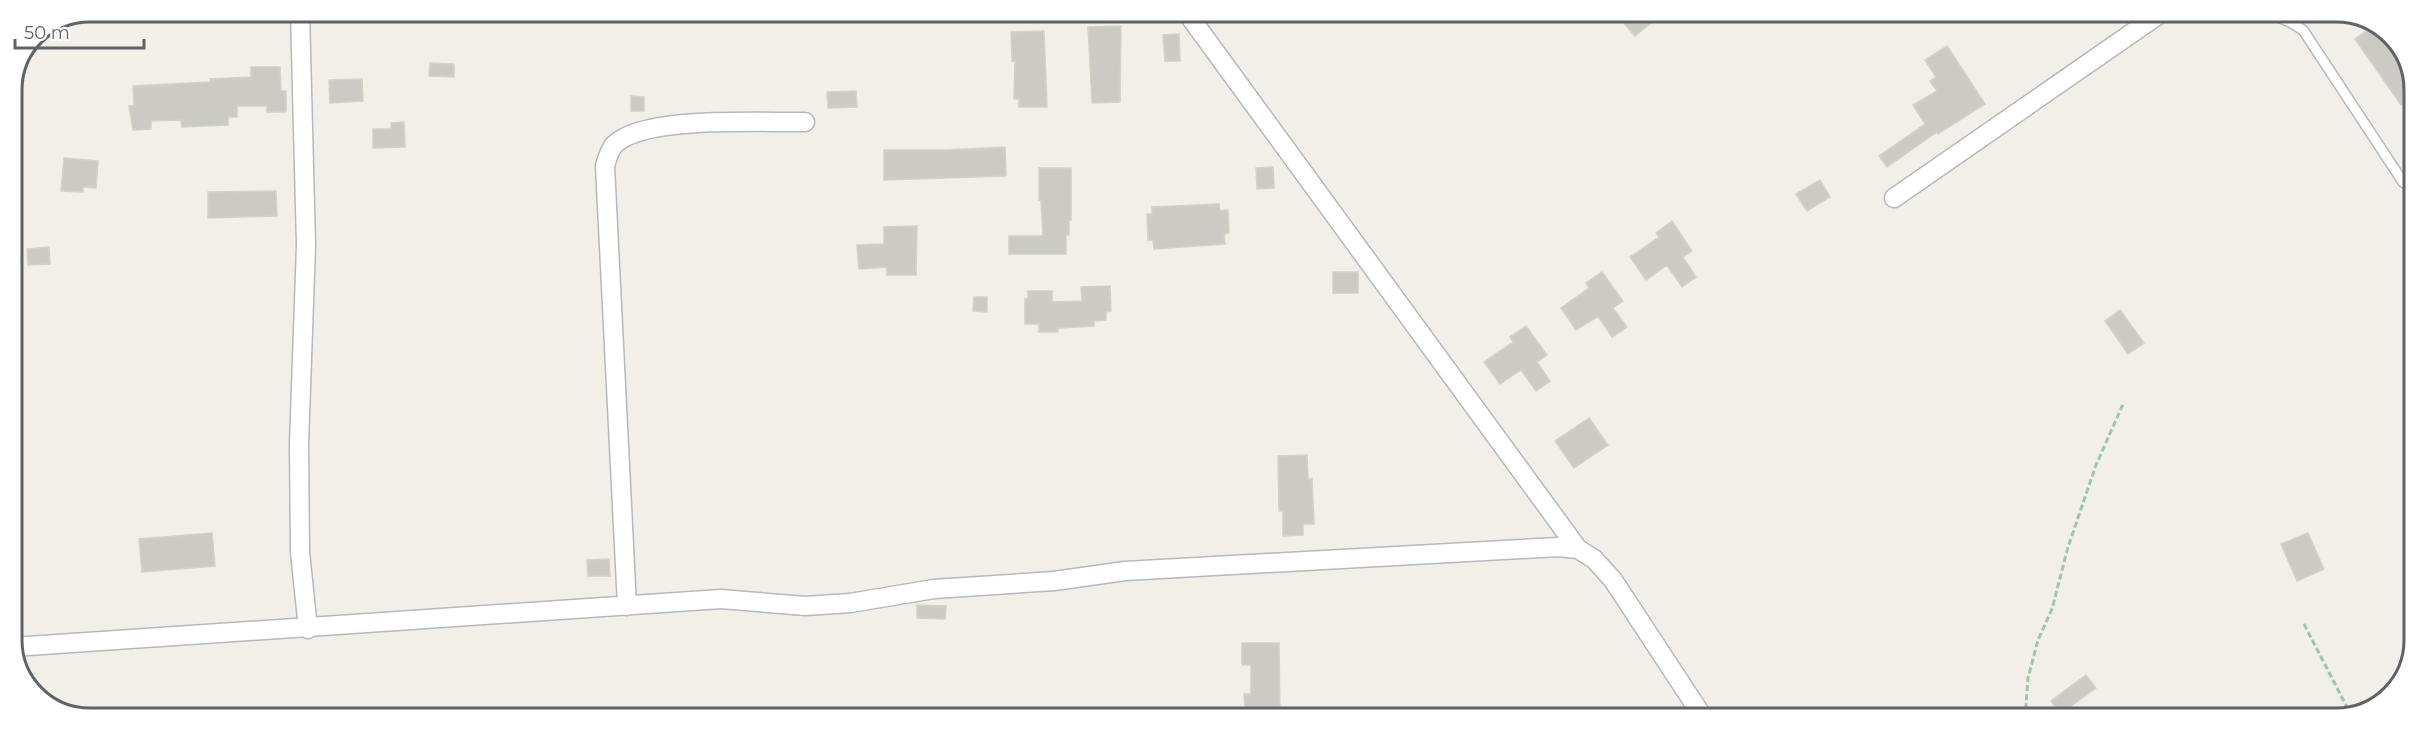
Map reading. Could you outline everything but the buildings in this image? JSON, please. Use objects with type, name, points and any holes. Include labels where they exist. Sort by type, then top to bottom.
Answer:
[{"type":"street","points":[[300,22],[306,245],[299,444],[300,552],[308,629]]},
{"type":"street","points":[[1194,22],[1578,549],[1594,559],[1613,580],[1697,708]]},
{"type":"street","points":[[1894,198],[2147,22]]},
{"type":"street","points":[[627,606],[605,166],[610,151],[615,144],[628,136],[649,129],[678,124],[805,122]]},
{"type":"street","points":[[23,646],[308,629],[721,599],[805,606],[850,603],[934,589],[1014,585],[1125,571],[1558,547],[1578,549]]},
{"type":"lane","points":[[2290,22],[2303,30],[2404,183]]},
{"type":"path","points":[[2026,708],[2028,678],[2038,640],[2052,609],[2068,547],[2096,465],[2124,402]]},
{"type":"path","points":[[2304,624],[2347,706]]}]
